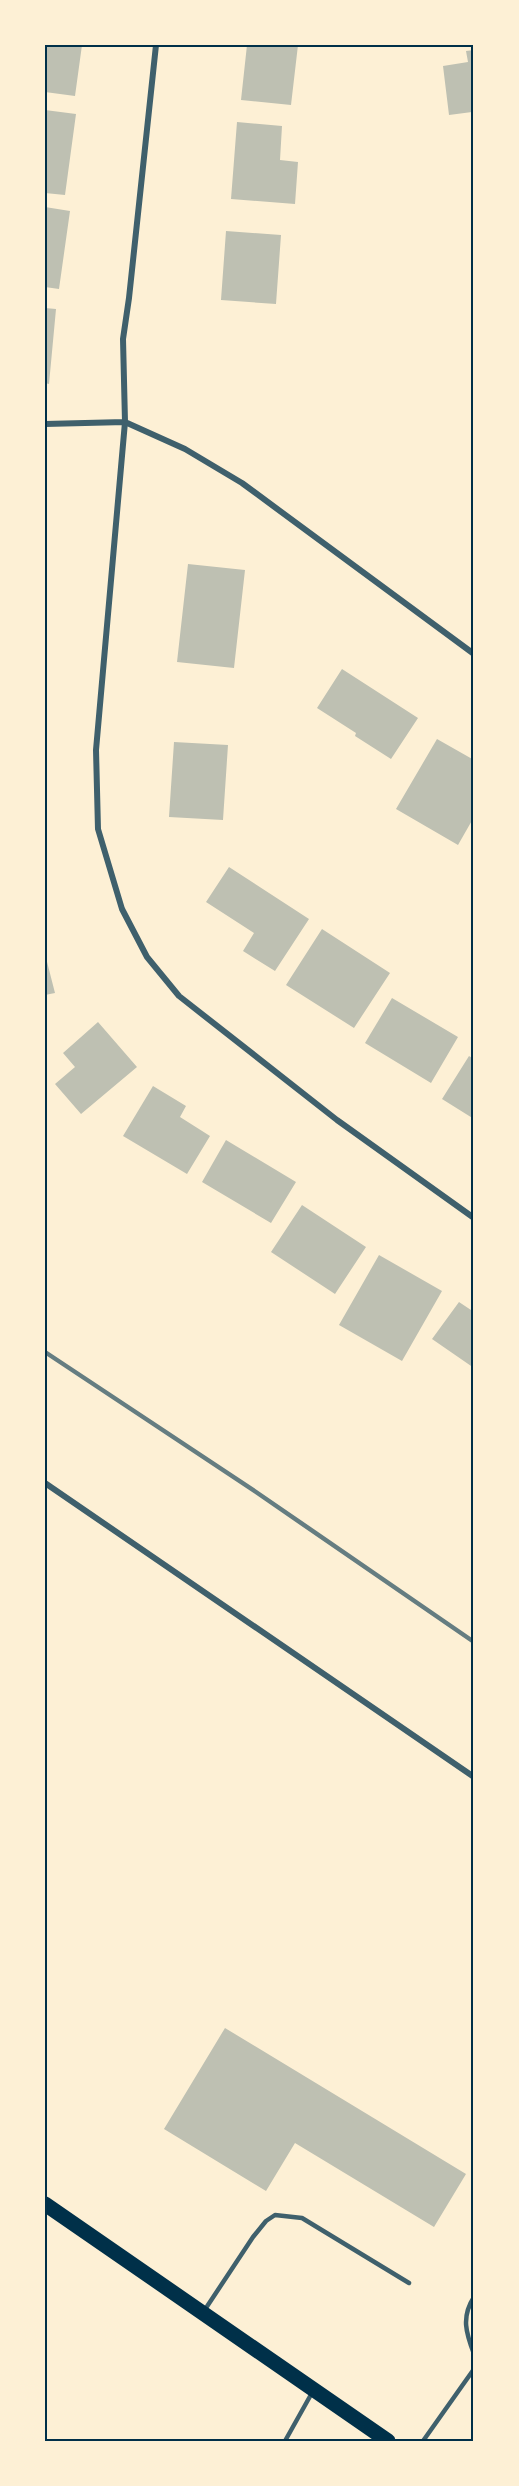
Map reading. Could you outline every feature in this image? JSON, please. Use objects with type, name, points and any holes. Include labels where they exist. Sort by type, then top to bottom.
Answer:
[{"type":"main road","points":[[45,2204],[388,2441]]},
{"type":"street","points":[[156,45],[123,339],[125,422],[96,750],[98,829],[122,909],[147,957],[179,996],[337,1120],[474,1218]]},
{"type":"street","points":[[45,424],[125,422],[185,449],[242,483],[474,654]]},
{"type":"street","points":[[45,1483],[474,1777]]},
{"type":"lane","points":[[203,2313],[253,2237],[266,2221],[275,2215],[302,2218],[409,2283]]},
{"type":"lane","points":[[474,2297],[465,2315],[467,2334],[474,2354]]},
{"type":"lane","points":[[423,2441],[474,2369]]},
{"type":"lane","points":[[285,2441],[313,2390]]},
{"type":"building","points":[[45,45],[82,45],[75,96],[45,92]]},
{"type":"building","points":[[247,45],[298,45],[291,105],[241,100]]},
{"type":"building","points":[[474,50],[473,120],[472,112],[449,115],[443,66],[468,62],[466,51]]},
{"type":"building","points":[[45,110],[76,114],[65,195],[45,193]]},
{"type":"building","points":[[237,122],[282,126],[280,160],[298,162],[295,204],[231,199]]},
{"type":"building","points":[[45,207],[70,211],[59,289],[45,287]]},
{"type":"building","points":[[226,231],[281,235],[276,304],[221,300]]},
{"type":"building","points":[[45,308],[56,309],[49,384],[45,383]]},
{"type":"building","points":[[188,564],[245,570],[234,668],[177,662]]},
{"type":"building","points":[[342,669],[418,718],[391,759],[317,708]]},
{"type":"building","points":[[437,739],[474,760],[474,817],[458,845],[396,809]]},
{"type":"building","points":[[174,742],[228,745],[223,820],[169,817]]},
{"type":"building","points":[[229,867],[309,919],[275,971],[243,951],[254,933],[206,902]]},
{"type":"building","points":[[322,929],[390,973],[354,1028],[286,985]]},
{"type":"building","points":[[45,954],[55,993],[45,995]]},
{"type":"building","points":[[392,998],[458,1037],[431,1083],[365,1043]]},
{"type":"building","points":[[98,1022],[137,1067],[81,1114],[55,1084],[75,1067],[63,1053]]},
{"type":"building","points":[[469,1056],[474,1059],[474,1119],[442,1099]]},
{"type":"building","points":[[153,1086],[186,1106],[180,1117],[210,1136],[187,1174],[123,1136]]},
{"type":"building","points":[[226,1140],[296,1182],[271,1223],[202,1182]]},
{"type":"building","points":[[302,1205],[366,1247],[335,1294],[271,1252]]},
{"type":"building","points":[[379,1255],[442,1291],[402,1361],[339,1325]]},
{"type":"building","points":[[459,1302],[474,1312],[474,1368],[432,1339]]},
{"type":"building","points":[[225,2028],[466,2174],[434,2227],[295,2143],[266,2191],[164,2129]]},
{"type":"railway","points":[[45,1352],[256,1492],[474,1642]]}]
